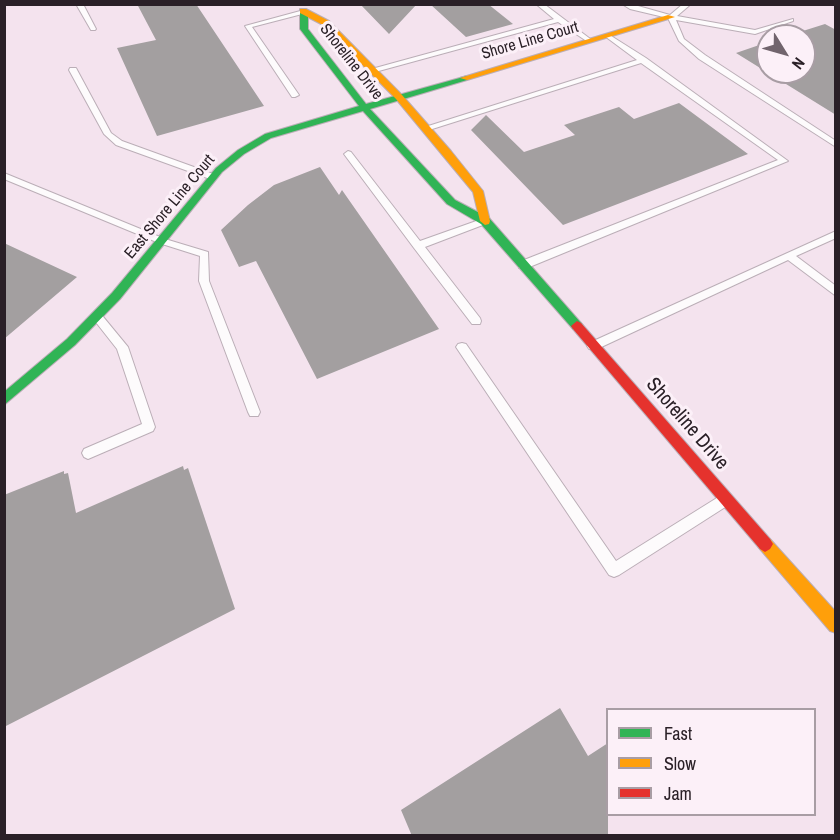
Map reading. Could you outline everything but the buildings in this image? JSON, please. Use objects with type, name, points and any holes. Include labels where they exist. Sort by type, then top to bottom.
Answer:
[{"type":"street","name":"Shoreline Drive","points":[[301,8],[326,23],[399,97],[426,128],[478,191],[485,221]]},
{"type":"street","name":"Shoreline Drive","points":[[301,8],[304,29],[364,106],[451,202],[485,221],[836,625]]},
{"type":"street","name":"Shore Line Court","points":[[399,97],[671,17]]},
{"type":"street","name":"East Shore Line Court","points":[[4,400],[38,373],[96,316],[162,241],[213,177],[241,152],[268,136],[399,97]]},
{"type":"lane","points":[[79,4],[93,28]]},
{"type":"lane","points":[[538,4],[590,41]]},
{"type":"lane","points":[[625,4],[632,9],[755,32],[791,20]]},
{"type":"lane","points":[[671,17],[688,4]]},
{"type":"lane","points":[[295,95],[248,26],[301,8]]},
{"type":"lane","points":[[671,17],[681,40],[702,57],[836,145]]},
{"type":"lane","points":[[372,70],[559,20]]},
{"type":"lane","points":[[523,265],[784,160],[608,36]]},
{"type":"lane","points":[[426,128],[643,60]]},
{"type":"lane","points":[[73,70],[108,134],[119,143],[213,177]]},
{"type":"lane","points":[[348,154],[476,321]]},
{"type":"lane","points":[[4,176],[162,241],[205,254],[204,281],[254,412]]},
{"type":"lane","points":[[417,246],[485,221]]},
{"type":"lane","points":[[593,346],[836,234]]},
{"type":"lane","points":[[789,256],[836,292]]},
{"type":"lane","points":[[88,453],[149,427],[122,347],[96,316]]},
{"type":"lane","points":[[462,347],[614,570],[726,499]]},
{"type":"traffic: fast","points":[[304,12],[304,29],[364,107],[451,202],[485,221],[577,326]]},
{"type":"traffic: fast","points":[[4,400],[71,342],[116,296],[219,170],[241,152],[268,136],[464,78]]},
{"type":"traffic: slow","points":[[303,11],[326,23],[399,97],[448,153],[478,191],[485,221]]},
{"type":"traffic: slow","points":[[464,78],[671,17]]},
{"type":"traffic: slow","points":[[765,544],[836,625]]},
{"type":"traffic: jam","points":[[577,326],[765,544]]}]
